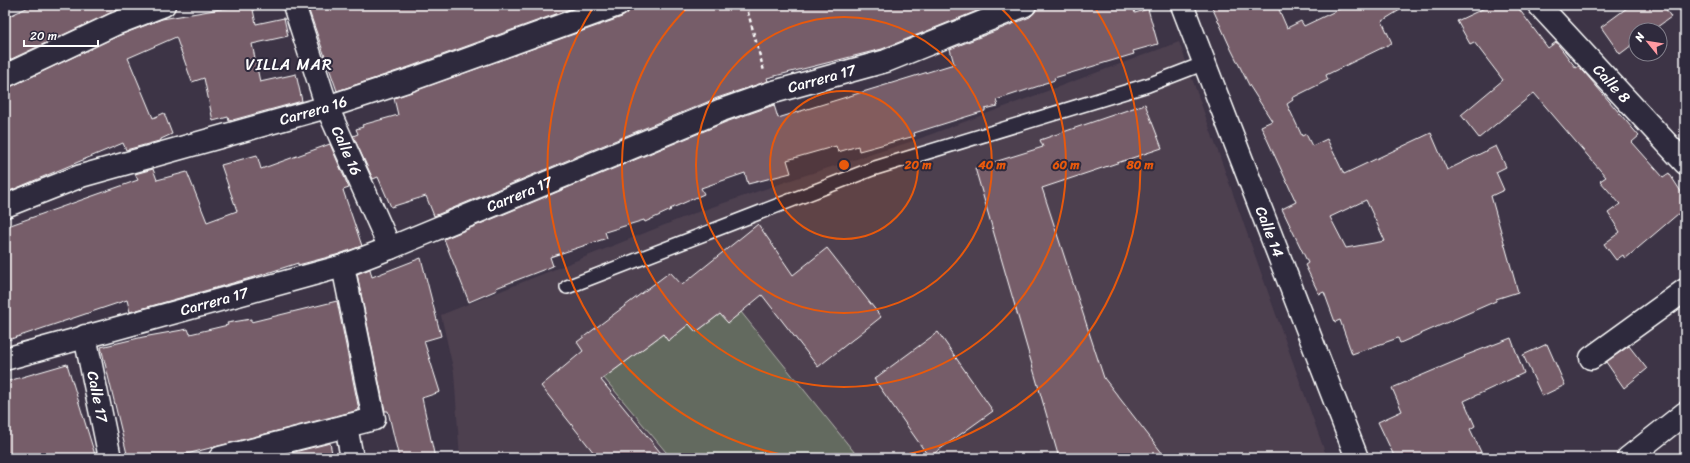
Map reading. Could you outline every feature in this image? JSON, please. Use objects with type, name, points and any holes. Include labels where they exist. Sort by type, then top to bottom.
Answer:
[{"type":"street","points":[[5,76],[115,24],[164,5]]},
{"type":"street","name":"Calle 16","points":[[294,5],[327,107],[390,248]]},
{"type":"street","name":"Carrera 16","points":[[5,206],[81,176],[327,107],[413,79],[618,5]]},
{"type":"street","name":"Carrera 17","points":[[5,359],[343,266],[390,248],[722,110],[770,93],[886,61],[1025,5]]},
{"type":"street","name":"Calle 14","points":[[1182,5],[1358,458]]},
{"type":"street","name":"Calle 8","points":[[1539,5],[1685,163]]},
{"type":"street","points":[[220,458],[374,420],[343,266]]},
{"type":"street","points":[[1591,358],[1685,290]]},
{"type":"street","name":"Calle 17","points":[[85,336],[110,458]]},
{"type":"street","points":[[1628,458],[1685,413]]},
{"type":"street","points":[[346,426],[352,458]]},
{"type":"lane","points":[[567,287],[872,169],[1148,85],[1205,63]]},
{"type":"path","points":[[746,5],[770,93]]},
{"type":"shaded area","points":[[1179,42],[1327,458],[460,458],[454,372],[441,315],[692,214],[800,177],[913,141]]},
{"type":"shaded area","points":[[741,312],[859,458],[671,458],[604,378],[663,334],[668,341],[689,324],[696,332],[720,314],[728,323]]},
{"type":"building","points":[[33,5],[129,5],[5,62],[5,18]]},
{"type":"building","points":[[244,5],[252,5],[256,24],[284,18],[288,36],[252,44],[260,82],[296,74],[302,101],[229,121],[228,117],[213,121],[204,78],[192,82],[176,37],[128,58],[153,118],[164,113],[172,134],[159,141],[126,150],[123,143],[5,193],[5,88],[120,35],[162,19]]},
{"type":"building","points":[[307,5],[581,5],[409,67],[337,91]]},
{"type":"building","points":[[630,5],[992,5],[882,49],[767,78],[768,81],[717,98],[434,216],[426,196],[391,207],[378,177],[373,179],[353,136],[358,134],[356,129],[363,127],[362,125],[398,115],[394,98],[622,17],[628,13]]},
{"type":"building","points":[[1037,5],[1132,5],[1135,13],[1148,9],[1158,44],[1133,51],[1134,54],[1054,78],[1055,80],[1042,85],[996,100],[998,106],[914,133],[915,136],[859,151],[858,146],[838,152],[836,146],[787,160],[791,173],[748,184],[745,173],[701,188],[704,194],[645,222],[644,220],[605,232],[607,238],[550,257],[553,266],[496,288],[497,290],[469,302],[444,239],[726,122],[774,105],[778,118],[954,64],[950,49],[1030,17],[1035,12]]},
{"type":"building","points":[[1211,5],[1277,5],[1287,28],[1301,21],[1304,26],[1348,5],[1408,5],[1382,21],[1392,43],[1326,75],[1328,80],[1292,98],[1293,100],[1287,104],[1302,136],[1306,134],[1312,146],[1327,139],[1344,174],[1431,133],[1447,170],[1496,146],[1506,167],[1496,172],[1504,190],[1491,196],[1518,292],[1496,299],[1496,301],[1400,343],[1398,338],[1352,354],[1340,320],[1335,322],[1324,292],[1319,294],[1305,265],[1308,263],[1282,209],[1296,202],[1261,126],[1272,121],[1249,85]],"holes":[[[1366,200],[1385,241],[1346,248],[1330,217]]]},
{"type":"building","points":[[1491,5],[1516,5],[1548,48],[1556,42],[1576,68],[1579,66],[1639,136],[1632,142],[1663,177],[1669,173],[1685,198],[1685,208],[1625,259],[1623,255],[1616,260],[1604,244],[1620,232],[1608,213],[1620,204],[1600,181],[1606,177],[1534,93],[1479,138],[1461,115],[1503,80],[1474,42],[1470,44],[1457,21]]},
{"type":"building","points":[[1631,5],[1663,5],[1671,17],[1664,22],[1628,22],[1628,48],[1620,54],[1601,27]]},
{"type":"building","points":[[1145,104],[1162,148],[1042,188],[1104,378],[1166,458],[1059,458],[975,168],[1043,147],[1040,140]]},
{"type":"building","points":[[330,144],[349,188],[343,190],[362,246],[336,255],[298,265],[298,263],[130,312],[127,300],[5,341],[5,227],[138,180],[135,174],[153,169],[157,180],[187,172],[207,222],[237,211],[221,165],[257,155],[261,169]]},
{"type":"building","points":[[758,224],[793,275],[827,248],[881,317],[818,367],[762,295],[728,323],[720,314],[696,332],[689,324],[668,341],[663,334],[601,380],[665,458],[598,458],[541,386],[583,351],[577,342],[670,272],[682,285]]},
{"type":"building","points":[[421,258],[441,336],[424,341],[440,392],[422,398],[435,458],[399,458],[388,411],[385,411],[357,274],[370,269],[372,277]]},
{"type":"building","points":[[337,301],[359,410],[171,458],[128,458],[101,347],[143,337],[188,329],[190,334],[228,325],[227,323],[251,319],[251,322]]},
{"type":"building","points":[[938,332],[993,411],[929,457],[874,379]]},
{"type":"building","points":[[1511,338],[1524,373],[1464,401],[1475,426],[1470,429],[1481,452],[1469,458],[1395,458],[1378,422],[1402,411],[1392,388],[1465,357],[1464,356]]},
{"type":"building","points":[[1547,344],[1565,385],[1542,396],[1523,355]]},
{"type":"building","points":[[1629,346],[1647,369],[1624,388],[1606,362]]},
{"type":"building","points":[[67,364],[96,458],[5,458],[5,382]]},
{"type":"building","points":[[330,443],[333,458],[271,458]]},
{"type":"district","name":"VILLA MAR","points":[[289,64]]}]
